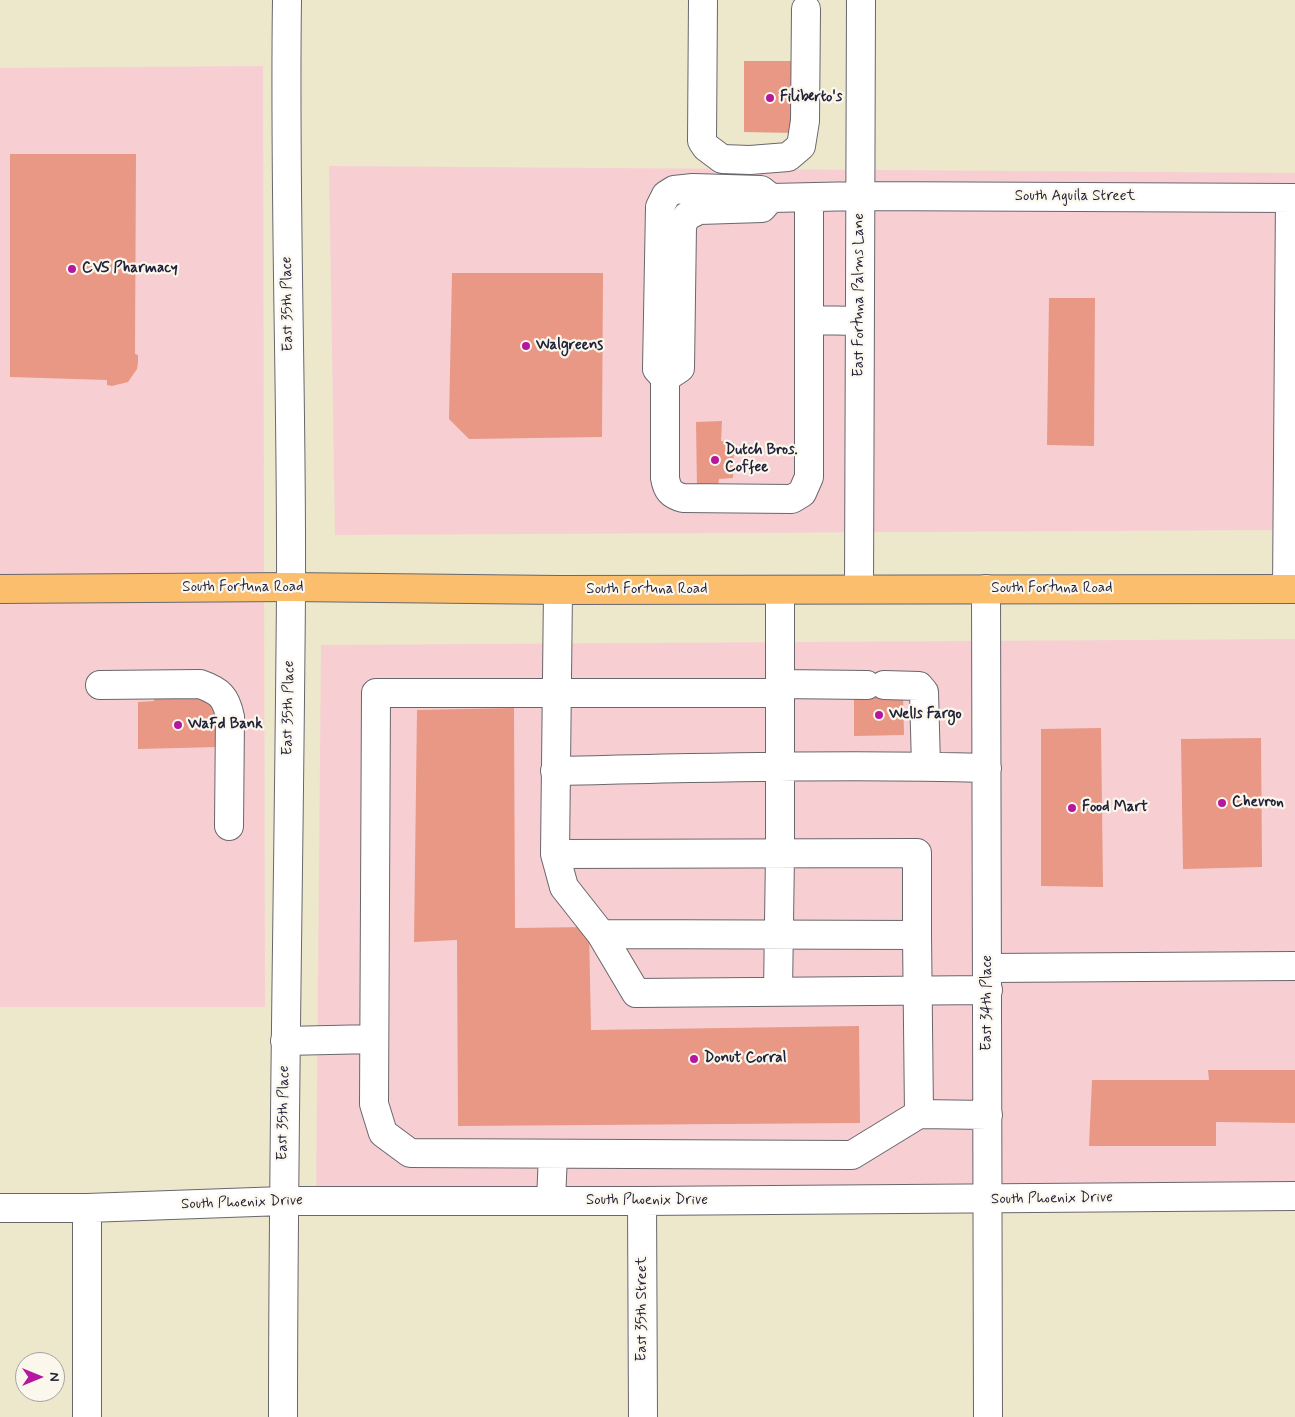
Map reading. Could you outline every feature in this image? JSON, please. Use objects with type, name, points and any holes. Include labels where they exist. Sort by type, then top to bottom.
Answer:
[{"type":"main road","name":"South Fortuna Road","points":[[0,589],[291,587],[558,590],[1291,589]]},
{"type":"street","name":"East 35th Place","points":[[283,1417],[283,1201],[291,587],[286,97],[287,0]]},
{"type":"street","points":[[703,0],[702,141],[706,147],[722,159],[750,160],[788,157],[801,146],[805,121],[806,9]]},
{"type":"street","name":"East Fortuna Palms Lane","points":[[858,589],[862,0]]},
{"type":"street","name":"South Aguila Street","points":[[809,320],[809,476],[802,492],[792,499],[684,498],[674,496],[667,488],[666,478],[666,378],[658,369],[660,207],[666,195],[674,190],[693,188],[761,190],[772,198],[860,196],[1292,198]]},
{"type":"street","points":[[809,198],[809,320],[860,321]]},
{"type":"street","points":[[1291,589],[1292,198]]},
{"type":"street","name":"East 34th Place","points":[[986,589],[988,1417]]},
{"type":"street","points":[[558,590],[555,854],[564,887],[601,934],[636,993],[917,990],[988,979],[1295,966]]},
{"type":"street","points":[[778,992],[780,590]]},
{"type":"street","points":[[100,686],[200,684],[213,689],[223,697],[228,706],[230,718],[229,826]]},
{"type":"street","points":[[926,766],[924,692],[919,686],[875,685],[557,693],[376,693],[374,1104],[383,1133],[410,1153],[852,1155],[919,1114],[988,1115]]},
{"type":"street","points":[[555,771],[780,767],[926,766],[987,768]]},
{"type":"street","points":[[555,854],[917,853],[919,1114]]},
{"type":"street","points":[[601,934],[917,935]]},
{"type":"street","points":[[285,1041],[374,1039]]},
{"type":"street","points":[[551,1201],[553,1154]]},
{"type":"street","name":"South Phoenix Drive","points":[[0,1208],[87,1208],[283,1201],[642,1201],[1295,1196]]},
{"type":"street","name":"East 35th Street","points":[[642,1201],[643,1417]]},
{"type":"street","points":[[87,1208],[87,1417]]},
{"type":"shaded area","points":[[263,66],[265,1007],[0,1007],[0,68]]},
{"type":"shaded area","points":[[329,166],[1295,173],[1295,530],[335,535]]},
{"type":"shaded area","points":[[1295,639],[1295,1195],[316,1201],[321,645]]},
{"type":"building","points":[[744,61],[797,61],[796,133],[744,132]]},
{"type":"building","points":[[10,154],[136,154],[135,354],[138,355],[138,362],[137,369],[128,382],[112,386],[107,385],[107,380],[10,377]]},
{"type":"building","name":"Walgreens","points":[[452,273],[603,273],[602,437],[469,439],[449,419]]},
{"type":"building","points":[[1049,298],[1095,298],[1094,446],[1047,445]]},
{"type":"building","name":"Dutch Bros. Coffee","points":[[722,421],[721,441],[734,442],[733,478],[719,479],[718,489],[697,489],[696,422]]},
{"type":"building","name":"WaFd Bank","points":[[154,670],[182,670],[182,693],[202,695],[202,701],[216,702],[218,747],[138,749],[138,702],[154,701]]},
{"type":"building","name":"Wells Fargo","points":[[854,695],[903,695],[904,735],[854,736]]},
{"type":"building","points":[[514,708],[515,928],[589,927],[591,1030],[859,1026],[860,1123],[458,1126],[457,940],[414,942],[417,710]]},
{"type":"building","name":"Food Mart","points":[[1101,728],[1103,887],[1041,886],[1041,729]]},
{"type":"building","name":"Chevron","points":[[1261,738],[1262,867],[1183,869],[1181,739]]},
{"type":"building","points":[[1208,1070],[1295,1070],[1295,1123],[1216,1122],[1216,1146],[1089,1146],[1092,1080],[1209,1080]]},
{"type":"place","name":"Filiberto's","points":[[770,98]]},
{"type":"place","name":"CVS Pharmacy","points":[[72,269]]},
{"type":"place","name":"Walgreens","points":[[526,346]]},
{"type":"place","name":"Dutch Bros. Coffee","points":[[715,460]]},
{"type":"place","name":"Wells Fargo","points":[[879,715]]},
{"type":"place","name":"WaFd Bank","points":[[178,725]]},
{"type":"place","name":"Chevron","points":[[1222,803]]},
{"type":"place","name":"Food Mart","points":[[1072,808]]},
{"type":"place","name":"Donut Corral","points":[[694,1059]]}]
